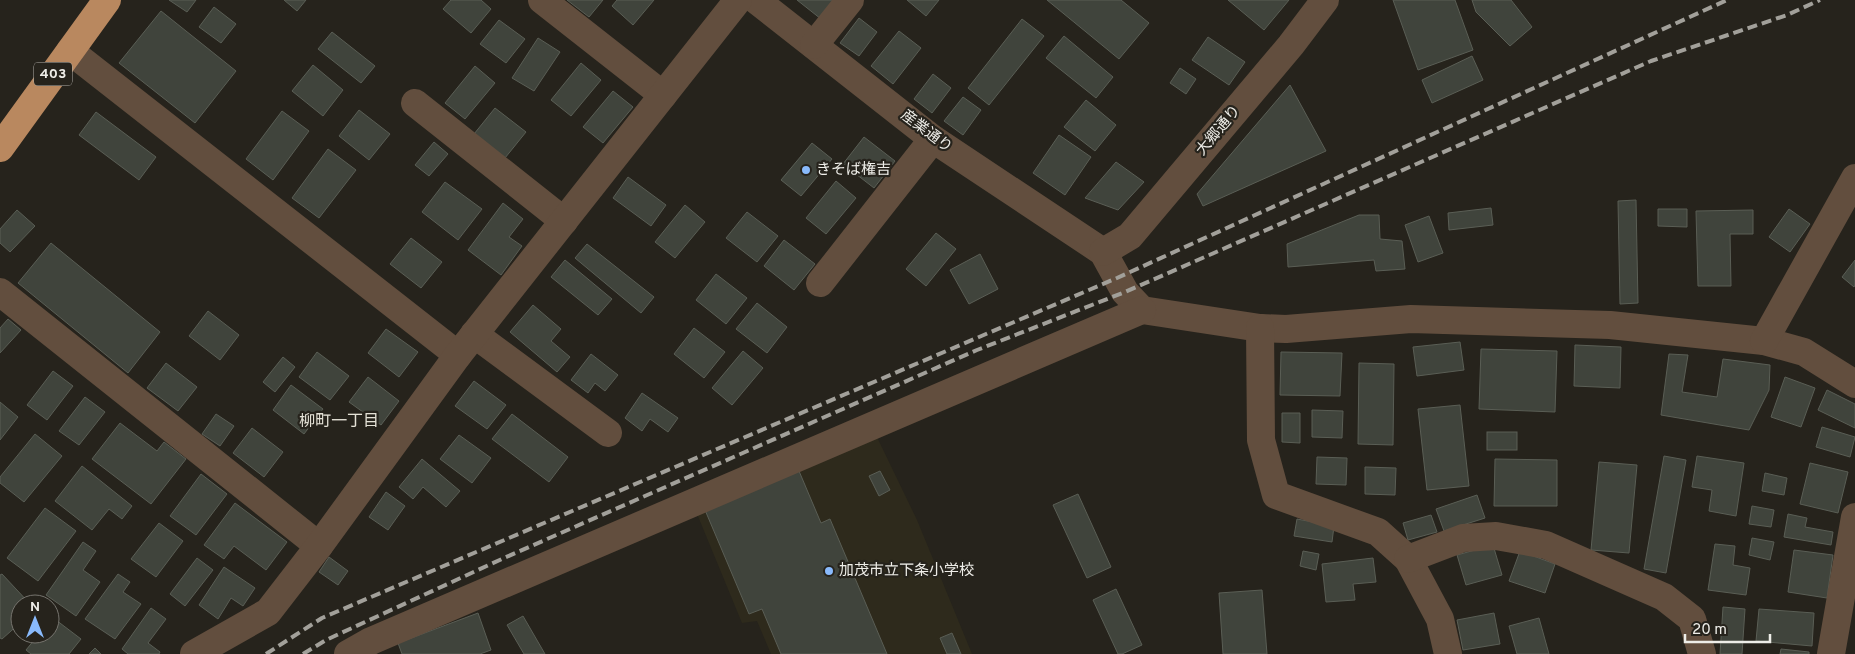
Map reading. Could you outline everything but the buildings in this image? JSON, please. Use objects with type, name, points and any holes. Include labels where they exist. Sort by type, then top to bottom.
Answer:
[{"type":"highway","name":"403","points":[[0,148],[107,0]]},
{"type":"street","points":[[542,0],[663,95]]},
{"type":"street","points":[[194,654],[268,612],[319,546],[466,344],[738,0]]},
{"type":"street","name":"産業通り","points":[[756,0],[933,139],[1103,252]]},
{"type":"street","points":[[814,45],[850,0]]},
{"type":"street","name":"大郷通り","points":[[1103,252],[1130,236],[1291,45],[1325,0]]},
{"type":"street","points":[[70,51],[466,344],[608,433]]},
{"type":"street","points":[[415,103],[564,220]]},
{"type":"street","points":[[820,283],[933,139]]},
{"type":"street","points":[[1764,340],[1855,178]]},
{"type":"street","points":[[1103,252],[1125,292],[1142,310]]},
{"type":"street","points":[[0,292],[319,546]]},
{"type":"street","points":[[366,650],[1142,310],[1260,328],[1286,329],[1411,319],[1610,325],[1764,340],[1804,352],[1855,384]]},
{"type":"street","points":[[1260,328],[1261,440],[1276,495],[1378,532],[1408,559],[1440,619],[1448,654]]},
{"type":"street","points":[[1831,654],[1855,517]]},
{"type":"street","points":[[1408,559],[1463,538],[1496,536],[1546,545],[1664,597],[1692,619],[1702,654]]},
{"type":"shaded area","name":"加茂市立下条小学校","points":[[875,433],[917,520],[972,654],[771,654],[757,621],[742,623],[695,509]]},
{"type":"railway","points":[[266,654],[322,618],[1117,278],[1727,0]]},
{"type":"railway","points":[[303,654],[326,640],[504,558],[977,350],[1125,292],[1651,61],[1787,15],[1820,0]]},
{"type":"place","name":"きそば権吉","points":[[806,170]]},
{"type":"place","name":"加茂市立下条小学校","points":[[829,571]]},
{"type":"district","name":"柳町一丁目","points":[[339,422]]}]
